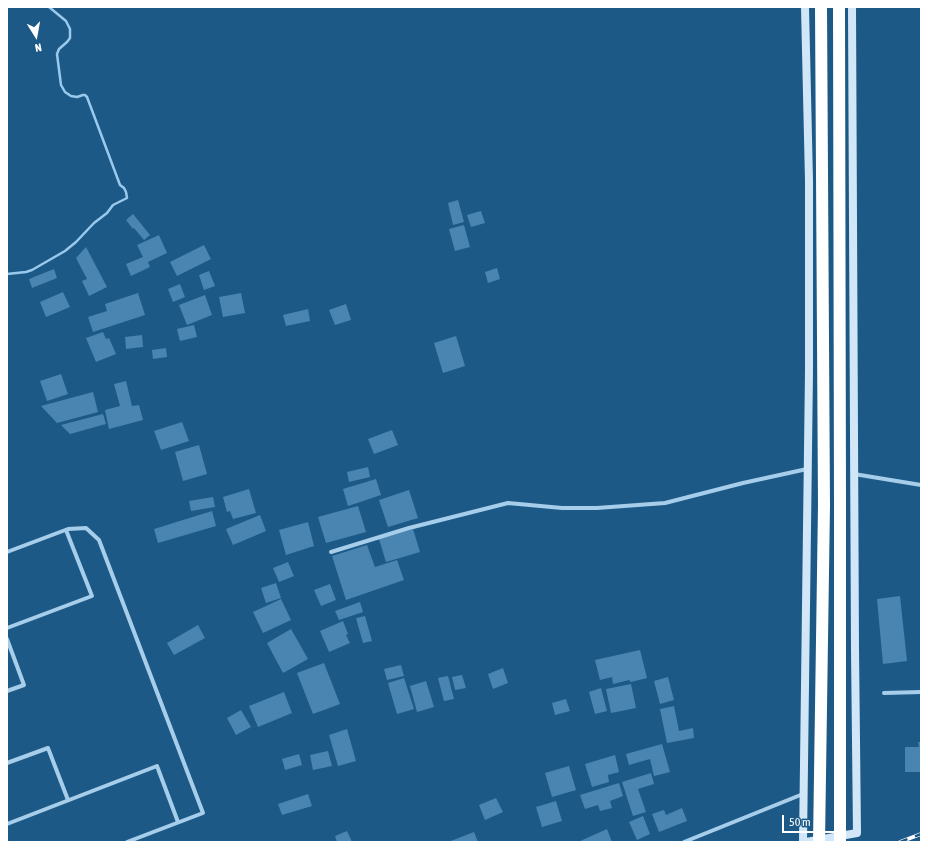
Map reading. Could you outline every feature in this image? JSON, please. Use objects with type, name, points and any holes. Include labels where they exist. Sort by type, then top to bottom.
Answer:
[{"type":"highway","points":[[819,842],[824,505],[821,7]]},
{"type":"highway","points":[[839,7],[840,842]]},
{"type":"street","points":[[805,7],[809,181],[809,371],[804,794],[805,842],[857,833],[854,649],[852,7]]},
{"type":"street","points":[[332,552],[409,528],[508,503],[562,508],[597,508],[665,503],[743,483],[807,469]]},
{"type":"street","points":[[854,474],[921,485]]},
{"type":"street","points":[[7,552],[66,530],[86,528],[99,540],[203,813],[127,842]]},
{"type":"street","points":[[7,628],[92,596],[66,530]]},
{"type":"street","points":[[7,639],[24,684],[7,691]]},
{"type":"street","points":[[884,693],[921,692]]},
{"type":"street","points":[[7,763],[48,748],[68,800]]},
{"type":"street","points":[[7,824],[157,766],[178,822]]},
{"type":"street","points":[[684,842],[804,794]]},
{"type":"building","points":[[458,200],[464,222],[453,225],[448,203]]},
{"type":"building","points":[[481,211],[485,223],[471,227],[467,215]]},
{"type":"building","points":[[133,214],[150,235],[144,240],[126,220]]},
{"type":"building","points":[[464,225],[470,247],[455,251],[449,229]]},
{"type":"building","points":[[159,235],[167,253],[148,262],[150,267],[131,276],[126,264],[143,257],[137,245]]},
{"type":"building","points":[[204,245],[211,259],[177,276],[170,262]]},
{"type":"building","points":[[86,247],[107,287],[89,296],[82,281],[87,279],[76,258]]},
{"type":"building","points":[[497,268],[500,279],[488,283],[485,272]]},
{"type":"building","points":[[54,269],[57,278],[32,288],[29,279]]},
{"type":"building","points":[[209,271],[215,286],[204,290],[199,275]]},
{"type":"building","points":[[180,284],[185,297],[173,302],[168,289]]},
{"type":"building","points":[[63,292],[70,307],[46,317],[40,302]]},
{"type":"building","points":[[138,293],[145,315],[93,332],[88,317],[107,311],[105,304]]},
{"type":"building","points":[[241,293],[245,313],[223,317],[219,297]]},
{"type":"building","points":[[205,295],[212,315],[187,325],[179,305]]},
{"type":"building","points":[[346,304],[351,320],[335,325],[329,310]]},
{"type":"building","points":[[308,309],[310,321],[286,326],[283,315]]},
{"type":"building","points":[[194,325],[197,337],[180,341],[177,329]]},
{"type":"building","points":[[103,332],[106,339],[109,338],[116,354],[96,362],[86,338]]},
{"type":"building","points":[[142,335],[143,347],[126,349],[125,337]]},
{"type":"building","points":[[456,336],[465,366],[443,373],[434,343]]},
{"type":"building","points":[[166,348],[167,357],[153,359],[152,350]]},
{"type":"building","points":[[61,374],[68,394],[47,401],[40,381]]},
{"type":"building","points":[[126,381],[132,406],[139,405],[143,420],[109,429],[105,410],[120,406],[114,384]]},
{"type":"building","points":[[93,392],[98,412],[57,423],[41,406]]},
{"type":"building","points":[[103,414],[106,424],[70,434],[61,425]]},
{"type":"building","points":[[182,422],[189,441],[161,450],[154,431]]},
{"type":"building","points":[[392,430],[398,445],[374,454],[368,439]]},
{"type":"building","points":[[199,445],[207,474],[183,481],[175,452]]},
{"type":"building","points":[[368,467],[370,477],[349,482],[347,472]]},
{"type":"building","points":[[376,479],[381,495],[348,506],[343,489]]},
{"type":"building","points":[[249,489],[256,513],[233,519],[230,511],[227,512],[223,497]]},
{"type":"building","points":[[409,490],[418,518],[388,527],[379,500]]},
{"type":"building","points":[[213,497],[215,507],[191,511],[189,501]]},
{"type":"building","points":[[358,506],[366,532],[326,543],[318,517]]},
{"type":"building","points":[[212,511],[216,526],[158,543],[154,529]]},
{"type":"building","points":[[260,515],[266,531],[233,545],[226,529]]},
{"type":"building","points":[[308,522],[314,546],[286,555],[279,530]]},
{"type":"building","points":[[413,529],[420,552],[386,562],[379,539]]},
{"type":"building","points":[[367,545],[375,567],[397,560],[404,580],[346,600],[332,556]]},
{"type":"building","points":[[288,562],[294,576],[279,582],[273,568]]},
{"type":"building","points":[[276,583],[281,598],[266,603],[261,588]]},
{"type":"building","points":[[330,584],[336,600],[321,606],[314,590]]},
{"type":"building","points":[[900,596],[907,661],[883,664],[877,599]]},
{"type":"building","points":[[281,599],[291,620],[263,633],[253,612]]},
{"type":"building","points":[[360,602],[363,612],[339,620],[335,611]]},
{"type":"building","points":[[365,616],[372,641],[363,643],[356,618]]},
{"type":"building","points":[[343,621],[348,634],[346,635],[350,643],[329,652],[320,631]]},
{"type":"building","points":[[198,625],[205,638],[174,655],[167,643]]},
{"type":"building","points":[[291,629],[308,659],[283,673],[267,643]]},
{"type":"building","points":[[640,650],[647,678],[613,684],[612,677],[600,680],[595,660]]},
{"type":"building","points":[[324,663],[340,704],[313,714],[297,673]]},
{"type":"building","points":[[401,665],[404,676],[387,680],[384,669]]},
{"type":"building","points":[[503,668],[508,683],[493,689],[488,674]]},
{"type":"building","points":[[462,675],[466,688],[455,690],[452,677]]},
{"type":"building","points":[[448,676],[454,699],[444,701],[438,678]]},
{"type":"building","points":[[668,677],[674,700],[660,704],[654,681]]},
{"type":"building","points":[[404,678],[414,709],[397,714],[388,683]]},
{"type":"building","points":[[426,681],[434,707],[417,712],[410,686]]},
{"type":"building","points":[[631,684],[636,708],[611,713],[606,689]]},
{"type":"building","points":[[601,688],[607,711],[595,714],[589,692]]},
{"type":"building","points":[[284,692],[292,713],[258,727],[249,706]]},
{"type":"building","points":[[566,699],[570,711],[555,715],[552,703]]},
{"type":"building","points":[[674,706],[679,731],[693,728],[694,738],[667,743],[660,709]]},
{"type":"building","points":[[241,710],[251,727],[236,735],[227,718]]},
{"type":"building","points":[[347,729],[356,761],[338,766],[329,735]]},
{"type":"building","points":[[918,742],[921,742],[921,772],[905,772],[905,747],[919,747]]},
{"type":"building","points":[[662,744],[670,772],[654,776],[650,759],[629,765],[626,754]]},
{"type":"building","points":[[328,751],[332,766],[313,770],[310,755]]},
{"type":"building","points":[[299,754],[302,765],[285,770],[282,759]]},
{"type":"building","points":[[615,755],[619,772],[608,775],[609,782],[592,787],[585,764]]},
{"type":"building","points":[[569,766],[576,790],[552,797],[545,773]]},
{"type":"building","points":[[651,773],[654,784],[638,789],[646,812],[633,816],[622,782]]},
{"type":"building","points":[[619,783],[623,796],[610,801],[612,808],[600,811],[598,805],[585,809],[580,795]]},
{"type":"building","points":[[308,794],[312,806],[282,815],[278,804]]},
{"type":"building","points":[[496,798],[503,812],[485,820],[479,805]]},
{"type":"building","points":[[556,801],[562,821],[542,827],[536,807]]},
{"type":"building","points":[[682,808],[687,821],[659,832],[652,814],[664,810],[666,815]]},
{"type":"building","points":[[643,816],[650,834],[637,840],[629,822]]},
{"type":"building","points":[[607,829],[612,842],[578,842]]},
{"type":"building","points":[[347,831],[352,842],[337,842],[335,836]]},
{"type":"building","points":[[474,832],[478,842],[448,842]]},
{"type":"waterway","points":[[7,274],[32,270],[65,251],[94,223],[107,213],[113,205],[127,198],[124,188],[120,185],[87,97],[85,95],[77,97],[71,96],[65,92],[61,85],[57,54],[59,49],[70,38],[70,29],[66,21],[49,7]]},
{"type":"railway","points":[[900,842],[921,834]]}]
